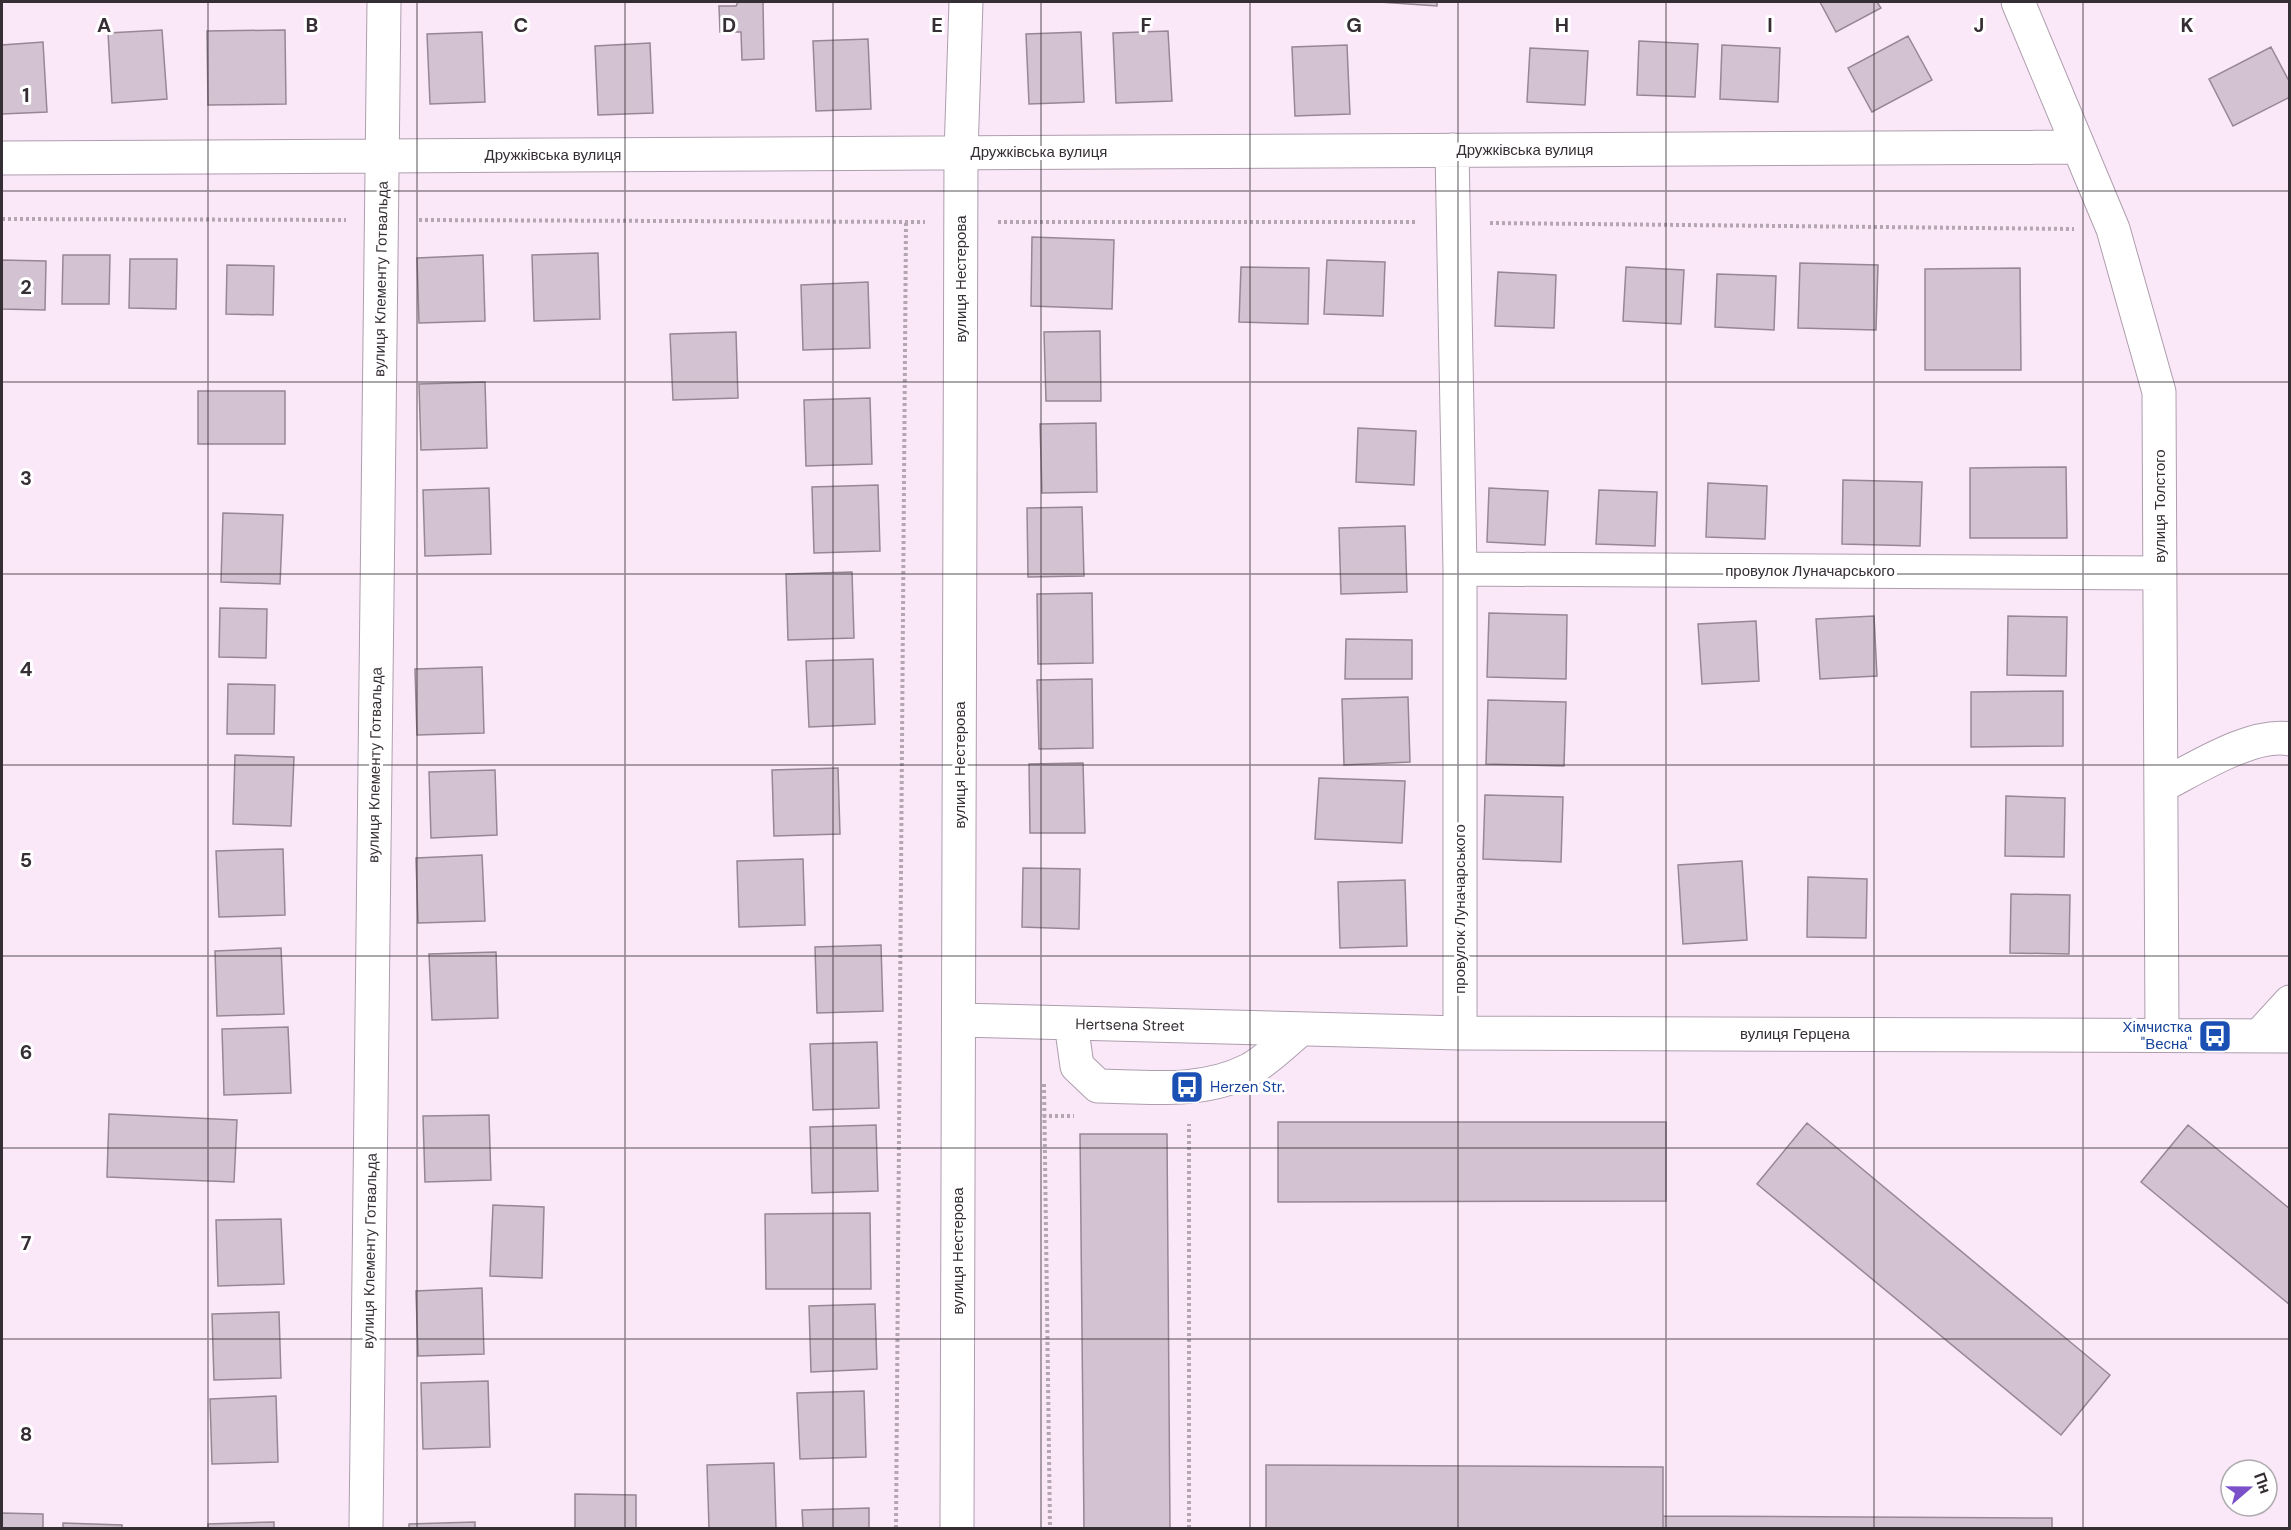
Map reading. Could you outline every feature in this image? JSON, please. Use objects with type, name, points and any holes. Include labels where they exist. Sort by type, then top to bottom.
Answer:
[{"type":"street","name":"вулиця Клементу Готвальда","points":[[366,1528],[384,2]]},
{"type":"street","name":"вулиця Нестерова","points":[[957,1528],[961,153],[966,2]]},
{"type":"street","name":"вулиця Толстого","points":[[2018,2],[2113,229],[2159,392],[2162,1035]]},
{"type":"street","name":"Дружківська вулиця","points":[[2,158],[2077,147]]},
{"type":"street","name":"провулок Луначарського","points":[[1452,150],[1460,569],[1460,1033]]},
{"type":"street","name":"провулок Луначарського","points":[[1460,569],[2160,573]]},
{"type":"street","points":[[2161,786],[2248,744],[2281,737],[2289,739]]},
{"type":"street","points":[[2274,1036],[2289,1002]]},
{"type":"street","name":"Hertsena Street","points":[[959,1020],[1301,1029]]},
{"type":"street","points":[[1071,1023],[1077,1066],[1098,1086],[1187,1088],[1219,1083],[1252,1069],[1301,1029]]},
{"type":"street","name":"вулиця Герцена","points":[[1301,1029],[1460,1033],[2274,1036]]},
{"type":"path","points":[[2,219],[1453,222],[2113,229]]},
{"type":"path","points":[[896,1528],[906,222]]},
{"type":"path","points":[[1045,1082],[1050,1528]]},
{"type":"path","points":[[1187,1088],[1189,1528]]},
{"type":"building","points":[[738,2],[763,2],[764,59],[742,60],[741,32],[720,32],[719,6],[736,6]]},
{"type":"building","points":[[1379,2],[1437,2],[1437,6]]},
{"type":"building","points":[[1820,2],[1877,2],[1881,8],[1836,32]]},
{"type":"building","points":[[162,30],[167,99],[112,103],[108,33]]},
{"type":"building","points":[[285,30],[286,104],[208,105],[207,31]]},
{"type":"building","points":[[1168,31],[1172,101],[1116,103],[1113,33]]},
{"type":"building","points":[[482,32],[485,102],[430,104],[427,34]]},
{"type":"building","points":[[1081,32],[1084,102],[1029,104],[1026,34]]},
{"type":"building","points":[[1908,36],[1932,80],[1872,112],[1848,68]]},
{"type":"building","points":[[868,39],[871,109],[816,111],[813,41]]},
{"type":"building","points":[[1639,41],[1698,44],[1695,97],[1637,95]]},
{"type":"building","points":[[43,42],[47,112],[2,114],[2,45]]},
{"type":"building","points":[[650,43],[653,113],[598,115],[595,46]]},
{"type":"building","points":[[1347,45],[1350,114],[1295,116],[1292,47]]},
{"type":"building","points":[[1722,45],[1780,48],[1778,102],[1720,99]]},
{"type":"building","points":[[2271,47],[2290,83],[2290,97],[2233,126],[2209,79]]},
{"type":"building","points":[[1530,48],[1588,51],[1585,105],[1527,102]]},
{"type":"building","points":[[1032,237],[1114,240],[1112,309],[1031,306]]},
{"type":"building","points":[[598,253],[600,319],[534,321],[532,255]]},
{"type":"building","points":[[63,255],[110,255],[109,304],[62,304]]},
{"type":"building","points":[[483,255],[485,321],[419,323],[417,258]]},
{"type":"building","points":[[130,259],[177,259],[176,309],[129,308]]},
{"type":"building","points":[[2,260],[46,261],[45,310],[2,309]]},
{"type":"building","points":[[1327,260],[1385,262],[1383,316],[1324,314]]},
{"type":"building","points":[[1800,263],[1878,265],[1876,330],[1798,328]]},
{"type":"building","points":[[227,265],[274,266],[273,315],[226,314]]},
{"type":"building","points":[[1241,267],[1309,268],[1308,324],[1239,322]]},
{"type":"building","points":[[1626,267],[1684,270],[1681,324],[1623,321]]},
{"type":"building","points":[[2020,268],[2021,370],[1925,370],[1925,269]]},
{"type":"building","points":[[1498,272],[1556,275],[1554,328],[1495,326]]},
{"type":"building","points":[[1717,274],[1776,276],[1774,330],[1715,327]]},
{"type":"building","points":[[868,282],[870,348],[803,350],[801,285]]},
{"type":"building","points":[[1100,331],[1101,401],[1046,401],[1044,332]]},
{"type":"building","points":[[736,332],[738,398],[673,400],[670,334]]},
{"type":"building","points":[[485,382],[487,448],[421,450],[419,384]]},
{"type":"building","points":[[198,391],[285,391],[285,444],[198,444]]},
{"type":"building","points":[[870,398],[872,464],[806,466],[804,400]]},
{"type":"building","points":[[1096,423],[1097,492],[1042,493],[1040,424]]},
{"type":"building","points":[[1358,428],[1416,431],[1414,485],[1356,482]]},
{"type":"building","points":[[2066,467],[2067,538],[1970,538],[1970,468]]},
{"type":"building","points":[[1843,480],[1922,482],[1920,546],[1842,544]]},
{"type":"building","points":[[1708,483],[1767,486],[1765,539],[1706,537]]},
{"type":"building","points":[[878,485],[880,551],[814,553],[812,487]]},
{"type":"building","points":[[489,488],[491,554],[425,556],[423,490]]},
{"type":"building","points":[[1489,488],[1548,491],[1545,545],[1487,542]]},
{"type":"building","points":[[1599,490],[1657,492],[1655,546],[1596,544]]},
{"type":"building","points":[[1082,507],[1084,576],[1028,577],[1027,508]]},
{"type":"building","points":[[223,513],[283,515],[280,584],[221,582]]},
{"type":"building","points":[[1405,526],[1407,592],[1341,594],[1339,528]]},
{"type":"building","points":[[852,572],[854,638],[788,640],[786,574]]},
{"type":"building","points":[[1092,593],[1093,663],[1038,664],[1037,594]]},
{"type":"building","points":[[220,608],[267,609],[266,658],[219,657]]},
{"type":"building","points":[[1489,613],[1567,615],[1566,679],[1487,677]]},
{"type":"building","points":[[1874,616],[1877,676],[1820,679],[1816,619]]},
{"type":"building","points":[[2008,616],[2067,617],[2066,676],[2007,675]]},
{"type":"building","points":[[1756,621],[1759,681],[1702,684],[1698,624]]},
{"type":"building","points":[[1346,639],[1412,640],[1412,679],[1345,679]]},
{"type":"building","points":[[873,659],[875,724],[809,727],[806,661]]},
{"type":"building","points":[[482,667],[484,733],[417,735],[415,669]]},
{"type":"building","points":[[1092,679],[1093,748],[1039,749],[1037,680]]},
{"type":"building","points":[[228,684],[275,685],[274,734],[227,734]]},
{"type":"building","points":[[2063,691],[2063,746],[1971,747],[1971,692]]},
{"type":"building","points":[[1408,697],[1410,762],[1344,765],[1342,699]]},
{"type":"building","points":[[1488,700],[1566,702],[1564,766],[1486,764]]},
{"type":"building","points":[[235,755],[294,757],[291,826],[233,824]]},
{"type":"building","points":[[1083,763],[1085,833],[1030,833],[1029,764]]},
{"type":"building","points":[[838,768],[840,834],[774,836],[772,770]]},
{"type":"building","points":[[495,770],[497,835],[431,838],[429,772]]},
{"type":"building","points":[[1319,778],[1405,781],[1402,843],[1315,839]]},
{"type":"building","points":[[1485,795],[1563,797],[1561,862],[1483,859]]},
{"type":"building","points":[[2006,796],[2065,798],[2064,857],[2005,856]]},
{"type":"building","points":[[283,849],[285,915],[219,917],[216,851]]},
{"type":"building","points":[[482,855],[485,921],[418,923],[416,858]]},
{"type":"building","points":[[803,859],[805,925],[739,927],[737,861]]},
{"type":"building","points":[[1742,861],[1747,940],[1683,944],[1678,865]]},
{"type":"building","points":[[1023,868],[1080,869],[1079,929],[1022,927]]},
{"type":"building","points":[[1808,877],[1867,879],[1866,938],[1807,937]]},
{"type":"building","points":[[1405,880],[1407,946],[1340,948],[1338,882]]},
{"type":"building","points":[[2011,894],[2070,895],[2069,954],[2010,953]]},
{"type":"building","points":[[881,945],[883,1011],[817,1013],[815,947]]},
{"type":"building","points":[[281,948],[284,1014],[217,1016],[215,951]]},
{"type":"building","points":[[496,952],[498,1018],[432,1020],[429,954]]},
{"type":"building","points":[[288,1027],[291,1093],[224,1095],[222,1029]]},
{"type":"building","points":[[877,1042],[879,1108],[813,1110],[810,1044]]},
{"type":"building","points":[[109,1114],[237,1120],[234,1182],[107,1177]]},
{"type":"building","points":[[489,1115],[491,1180],[425,1182],[423,1116]]},
{"type":"building","points":[[1278,1122],[1666,1122],[1666,1201],[1278,1202]]},
{"type":"building","points":[[1807,1123],[2110,1375],[2061,1435],[1757,1184]]},
{"type":"building","points":[[876,1125],[878,1191],[812,1193],[810,1127]]},
{"type":"building","points":[[2188,1125],[2290,1209],[2290,1305],[2141,1182]]},
{"type":"building","points":[[1080,1134],[1167,1134],[1170,1528],[1084,1528]]},
{"type":"building","points":[[493,1205],[544,1207],[542,1278],[490,1276]]},
{"type":"building","points":[[870,1213],[871,1289],[766,1289],[765,1214]]},
{"type":"building","points":[[281,1219],[284,1284],[218,1286],[216,1220]]},
{"type":"building","points":[[482,1288],[484,1354],[418,1356],[416,1291]]},
{"type":"building","points":[[875,1304],[877,1369],[811,1372],[809,1306]]},
{"type":"building","points":[[279,1312],[281,1378],[214,1380],[212,1314]]},
{"type":"building","points":[[488,1381],[490,1447],[423,1449],[421,1383]]},
{"type":"building","points":[[864,1391],[866,1457],[800,1459],[797,1393]]},
{"type":"building","points":[[276,1396],[278,1462],[212,1464],[210,1399]]},
{"type":"building","points":[[774,1463],[776,1528],[709,1528],[707,1465]]},
{"type":"building","points":[[1266,1465],[1663,1467],[1663,1528],[1266,1528]]},
{"type":"building","points":[[575,1494],[636,1495],[636,1528],[575,1528]]},
{"type":"building","points":[[869,1508],[869,1528],[803,1528],[802,1510]]},
{"type":"building","points":[[2,1513],[43,1514],[43,1528],[2,1528]]},
{"type":"building","points":[[1663,1516],[2052,1518],[2052,1528],[1663,1528]]},
{"type":"building","points":[[274,1522],[274,1528],[208,1528],[208,1524]]},
{"type":"building","points":[[475,1522],[475,1528],[409,1528],[409,1524]]},
{"type":"building","points":[[63,1523],[122,1525],[122,1528],[63,1528]]},
{"type":"place","name":"Хімчистка \"Весна\"","points":[[2215,1036]]},
{"type":"place","name":"Herzen Str.","points":[[1187,1087]]}]
